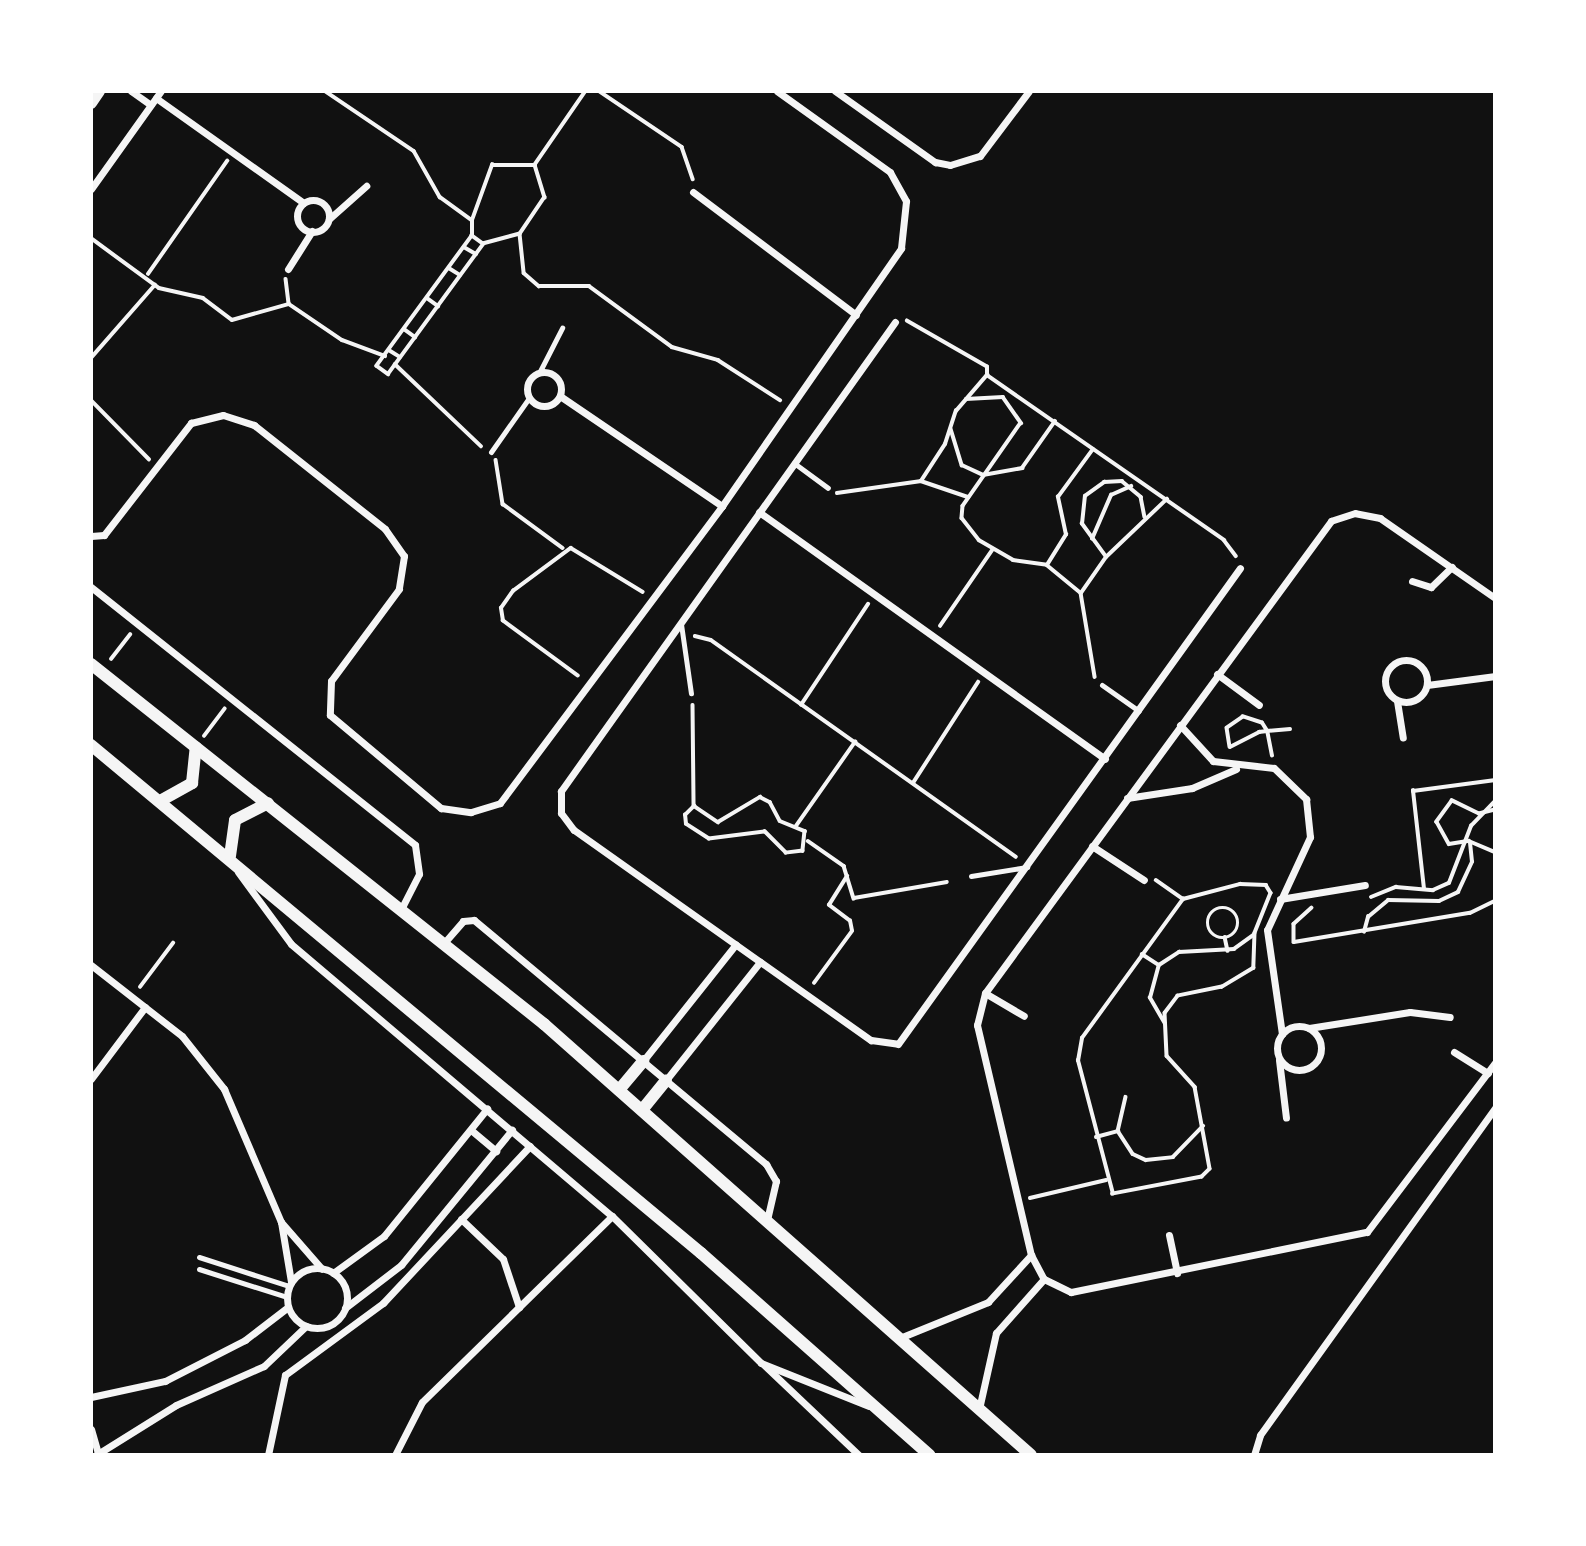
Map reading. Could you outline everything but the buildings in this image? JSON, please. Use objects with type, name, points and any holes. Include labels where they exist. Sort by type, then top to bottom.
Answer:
[{"type":"street","points":[[91,103],[99,91]]},
{"type":"street","points":[[131,91],[233,153],[304,203],[325,205],[329,219]]},
{"type":"street","points":[[91,189],[161,91]]},
{"type":"street","points":[[91,536],[104,535],[191,423],[206,416],[239,418],[397,541],[405,573],[399,589],[331,681],[327,698],[340,729],[441,808],[471,812],[512,794],[722,506],[901,248],[906,201],[890,172],[777,91]]},
{"type":"street","points":[[835,91],[935,162],[950,165],[980,156],[1029,91]]},
{"type":"street","points":[[288,270],[312,232],[366,186]]},
{"type":"street","points":[[693,192],[856,315]]},
{"type":"street","points":[[304,203],[300,223],[312,232]]},
{"type":"street","points":[[895,322],[561,791],[561,813],[574,830],[871,1040],[898,1044],[1030,866],[1241,568]]},
{"type":"street","points":[[539,373],[559,381],[560,396],[541,407],[529,398],[528,383],[539,373]]},
{"type":"street","points":[[560,396],[722,506]]},
{"type":"street","points":[[759,512],[1105,760]]},
{"type":"street","points":[[1495,598],[1380,517],[1355,513],[1331,521],[985,993],[979,1041],[1014,1202],[1031,1255],[1044,1279],[1081,1293],[1367,1232],[1495,1063]]},
{"type":"street","points":[[1412,581],[1430,587],[1452,567]]},
{"type":"street","points":[[91,587],[233,696],[415,845],[419,874],[402,908]]},
{"type":"street","points":[[1403,738],[1397,701],[1385,677],[1399,661],[1420,665],[1427,685]]},
{"type":"street","points":[[96,668],[402,908],[619,1090],[902,1337],[1031,1455]]},
{"type":"street","points":[[1217,674],[1259,705]]},
{"type":"street","points":[[1397,701],[1413,702],[1427,685],[1495,676]]},
{"type":"street","points":[[1180,725],[1213,761],[1237,768],[1274,768],[1297,784],[1310,816],[1304,856],[1280,899],[1267,938],[1282,1034],[1279,1056],[1286,1118]]},
{"type":"street","points":[[91,745],[230,856],[929,1455]]},
{"type":"street","points":[[160,801],[192,783],[196,747]]},
{"type":"street","points":[[1127,798],[1192,788],[1237,768]]},
{"type":"street","points":[[268,803],[235,820],[230,856],[291,944],[612,1216],[859,1455]]},
{"type":"street","points":[[1092,846],[1144,880]]},
{"type":"street","points":[[1280,899],[1365,885]]},
{"type":"street","points":[[444,943],[463,921],[474,920],[766,1164],[776,1181],[767,1219]]},
{"type":"street","points":[[619,1090],[736,944]]},
{"type":"street","points":[[642,1110],[760,962]]},
{"type":"street","points":[[91,965],[182,1036],[224,1089],[281,1222],[290,1284],[288,1307],[306,1326]]},
{"type":"street","points":[[985,993],[1024,1017]]},
{"type":"street","points":[[91,1079],[145,1007]]},
{"type":"street","points":[[1282,1034],[1295,1026],[1310,1028],[1410,1012],[1450,1017]]},
{"type":"street","points":[[1279,1056],[1296,1069],[1316,1061],[1320,1040],[1310,1028]]},
{"type":"street","points":[[1454,1052],[1488,1073]]},
{"type":"street","points":[[1254,1455],[1260,1434],[1495,1108]]},
{"type":"street","points":[[333,1273],[371,1250],[487,1109]]},
{"type":"street","points":[[471,1130],[496,1152]]},
{"type":"street","points":[[91,1429],[97,1454],[176,1405],[264,1366],[306,1326],[330,1326],[345,1308],[401,1265],[512,1130]]},
{"type":"street","points":[[268,1455],[285,1375],[383,1303],[530,1146]]},
{"type":"street","points":[[395,1455],[422,1402],[612,1216]]},
{"type":"street","points":[[461,1219],[503,1259],[519,1307]]},
{"type":"street","points":[[281,1222],[322,1269]]},
{"type":"street","points":[[1170,1235],[1177,1273]]},
{"type":"street","points":[[902,1337],[988,1302],[1031,1255]]},
{"type":"street","points":[[290,1284],[302,1272],[322,1269],[333,1273],[344,1285],[345,1308]]},
{"type":"street","points":[[979,1409],[996,1333],[1044,1279]]},
{"type":"street","points":[[91,1397],[165,1381],[246,1340],[288,1307]]},
{"type":"street","points":[[761,1363],[879,1411]]},
{"type":"lane","points":[[539,373],[562,328]]},
{"type":"lane","points":[[492,452],[529,398]]},
{"type":"lane","points":[[794,463],[828,488]]},
{"type":"lane","points":[[681,622],[691,693]]},
{"type":"lane","points":[[1102,685],[1139,710]]},
{"type":"lane","points":[[971,876],[1030,866]]},
{"type":"lane","points":[[199,1257],[290,1284]]},
{"type":"lane","points":[[199,1269],[287,1297]]},
{"type":"path","points":[[325,91],[422,159],[440,197],[472,220]]},
{"type":"path","points":[[535,165],[586,91]]},
{"type":"path","points":[[599,91],[686,151],[693,192]]},
{"type":"path","points":[[148,274],[233,153]]},
{"type":"path","points":[[520,234],[483,244],[388,374],[377,366],[472,236],[472,220],[492,165],[535,165]]},
{"type":"path","points":[[535,165],[545,197],[520,234],[522,268],[533,283],[589,286],[679,352],[718,360],[791,407]]},
{"type":"path","points":[[472,236],[483,244]]},
{"type":"path","points":[[91,238],[148,274],[155,285],[203,298],[232,320],[289,304],[342,340],[385,356]]},
{"type":"path","points":[[464,247],[476,254]]},
{"type":"path","points":[[449,268],[460,275]]},
{"type":"path","points":[[288,270],[289,304]]},
{"type":"path","points":[[91,358],[155,285]]},
{"type":"path","points":[[427,298],[438,306]]},
{"type":"path","points":[[895,322],[919,325],[987,367],[987,375],[966,400],[921,481]]},
{"type":"path","points":[[404,329],[415,337]]},
{"type":"path","points":[[389,350],[400,357]]},
{"type":"path","points":[[395,364],[463,432],[492,452],[502,471],[503,504],[564,548],[578,551],[654,599]]},
{"type":"path","points":[[987,375],[1224,540],[1241,568]]},
{"type":"path","points":[[966,400],[1003,397],[1021,423],[969,497],[962,518],[993,549],[1013,560],[1046,565],[1082,593],[1096,679]]},
{"type":"path","points":[[91,400],[156,465]]},
{"type":"path","points":[[951,425],[956,456],[968,471],[983,475],[1023,468],[1055,421]]},
{"type":"path","points":[[1046,565],[1066,535],[1058,497],[1093,448]]},
{"type":"path","points":[[1106,557],[1080,519],[1085,496],[1113,480],[1132,486],[1145,517]]},
{"type":"path","points":[[835,492],[921,481],[943,494],[969,497]]},
{"type":"path","points":[[1092,539],[1111,495],[1132,486]]},
{"type":"path","points":[[1082,593],[1106,557],[1145,517],[1167,499]]},
{"type":"path","points":[[564,548],[513,591],[501,615],[591,685]]},
{"type":"path","points":[[933,636],[993,549]]},
{"type":"path","points":[[801,705],[874,595]]},
{"type":"path","points":[[96,668],[138,623]]},
{"type":"path","points":[[683,638],[711,640],[1030,866]]},
{"type":"path","points":[[913,783],[984,673]]},
{"type":"path","points":[[196,747],[233,696]]},
{"type":"path","points":[[693,705],[694,806],[685,816],[686,824],[709,839],[765,832],[791,854],[808,841]]},
{"type":"path","points":[[1268,731],[1243,717],[1227,728],[1226,743],[1236,746],[1268,731],[1290,729]]},
{"type":"path","points":[[1268,731],[1274,768]]},
{"type":"path","points":[[796,826],[855,742]]},
{"type":"path","points":[[1424,889],[1413,791],[1495,780]]},
{"type":"path","points":[[694,806],[718,822],[747,801],[765,798],[780,821],[796,826],[808,841],[844,866],[854,898],[947,882]]},
{"type":"path","points":[[1495,810],[1479,814],[1452,801],[1438,813],[1449,844],[1469,841],[1495,852]]},
{"type":"path","points":[[1364,900],[1396,887],[1424,889],[1449,883],[1479,814],[1495,801]]},
{"type":"path","points":[[1364,932],[1368,917],[1388,900],[1439,901],[1458,892],[1472,862],[1469,841]]},
{"type":"path","points":[[806,993],[852,931],[850,921],[829,905],[847,875]]},
{"type":"path","points":[[1266,885],[1271,893],[1255,933],[1251,972],[1222,987],[1178,996],[1167,1007],[1167,1056],[1195,1087],[1210,1166],[1202,1177],[1113,1194],[1106,1180],[1096,1137],[1079,1047],[1142,954],[1183,899],[1199,890],[1266,885]]},
{"type":"path","points":[[1318,906],[1294,924],[1294,942],[1470,914],[1495,901]]},
{"type":"path","points":[[1232,908],[1237,932],[1225,937],[1213,937],[1210,913],[1232,908]]},
{"type":"path","points":[[1165,1024],[1150,998],[1159,965],[1179,952],[1228,951],[1255,933]]},
{"type":"path","points":[[1225,937],[1228,951]]},
{"type":"path","points":[[132,997],[173,943]]},
{"type":"path","points":[[1142,954],[1159,965]]},
{"type":"path","points":[[1126,1097],[1118,1131],[1133,1154],[1160,1161],[1173,1157],[1203,1126]]},
{"type":"path","points":[[1096,1137],[1118,1131]]},
{"type":"path","points":[[1014,1202],[1106,1180]]}]
